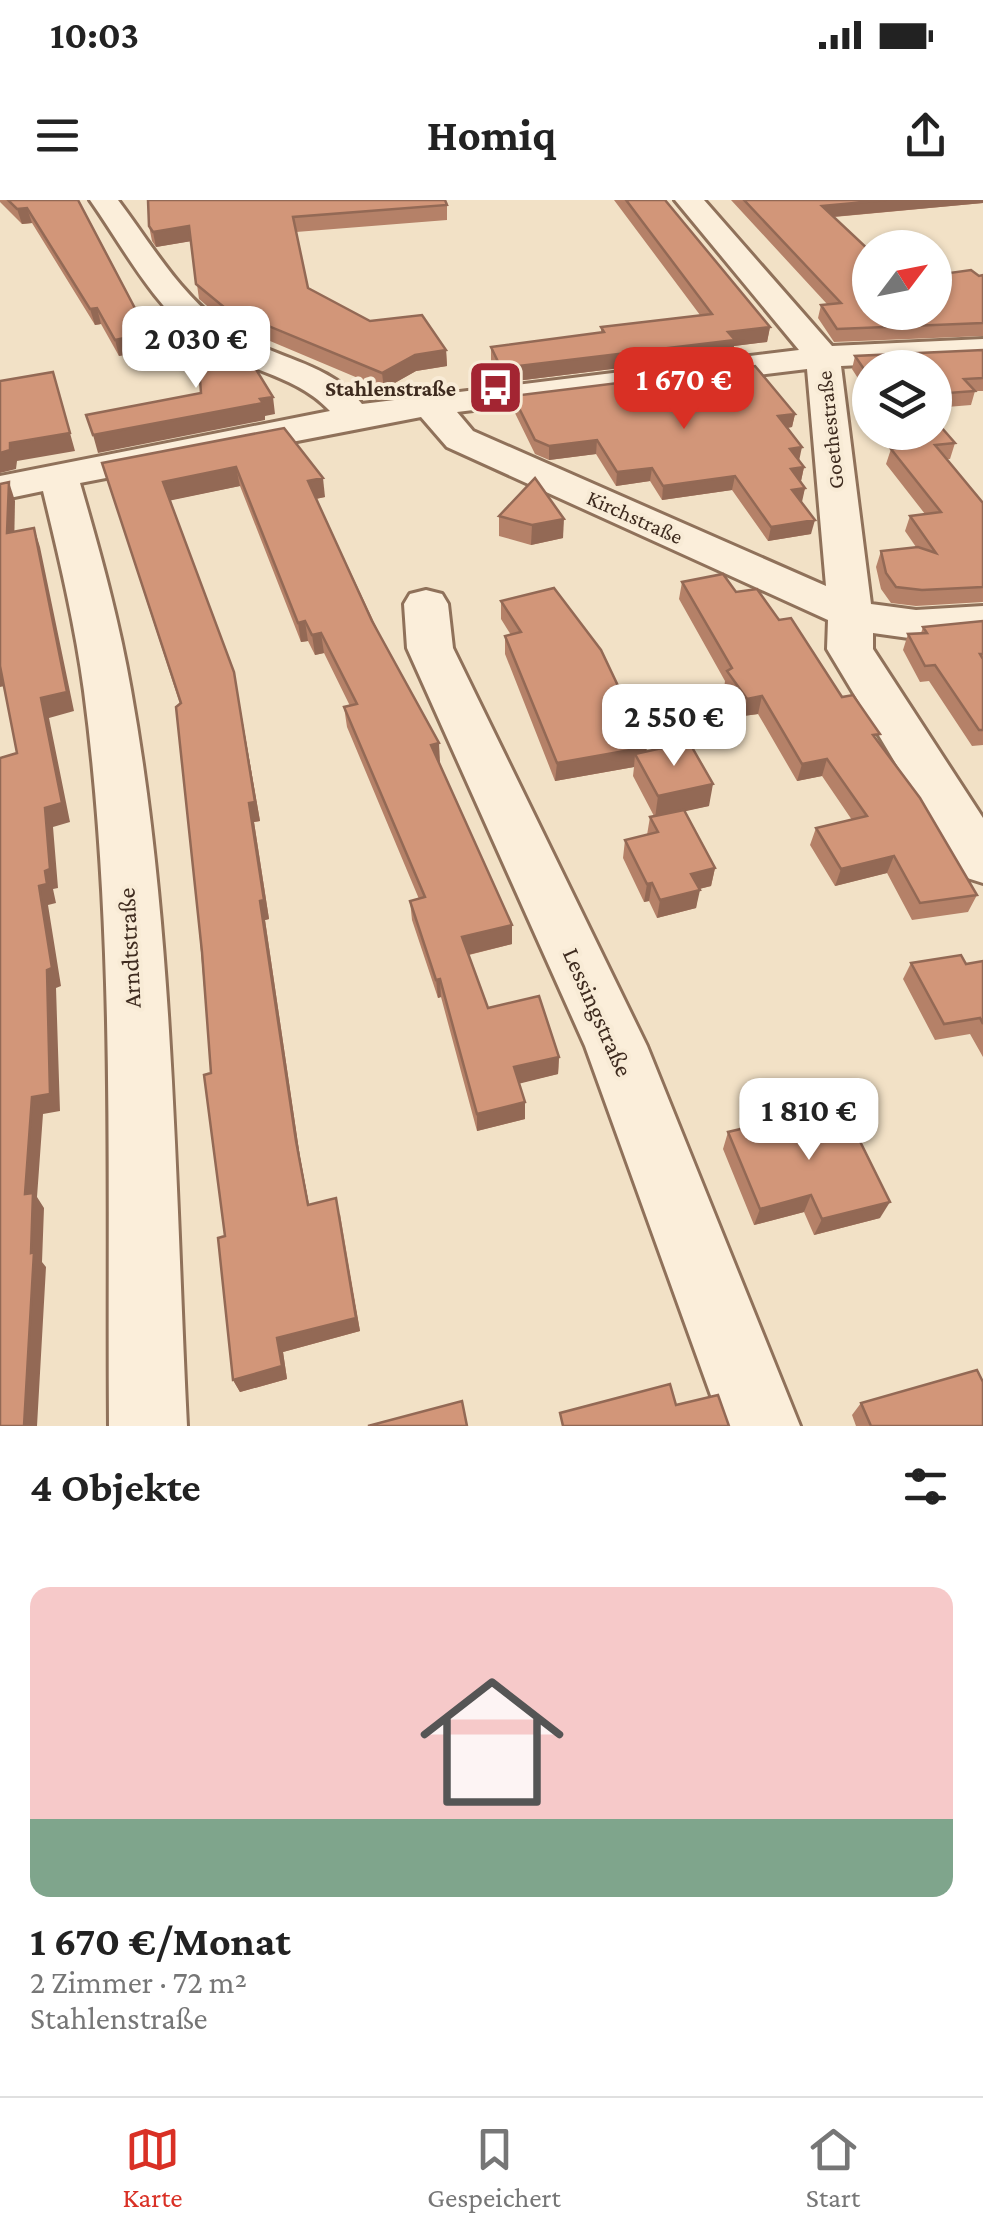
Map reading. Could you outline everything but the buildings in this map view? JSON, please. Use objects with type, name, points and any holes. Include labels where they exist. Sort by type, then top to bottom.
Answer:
[{"type":"street","points":[[104,200],[195,318],[252,357],[332,390],[352,415]]},
{"type":"street","name":"Goethestraße","points":[[689,200],[823,357],[850,631]]},
{"type":"street","points":[[0,488],[352,415],[823,357],[983,349]]},
{"type":"street","name":"Kirchstraße","points":[[437,404],[440,420],[460,438],[850,631],[886,624],[945,626],[983,620]]},
{"type":"street","name":"Arndtstraße","points":[[58,477],[87,585],[112,719],[129,915],[148,1426]]},
{"type":"street","name":"Lessingstraße","points":[[426,604],[430,648],[616,1046],[761,1426]]},
{"type":"street","points":[[850,631],[983,862]]},
{"type":"place","name":"Stahlenstraße","points":[[495,388]]}]
